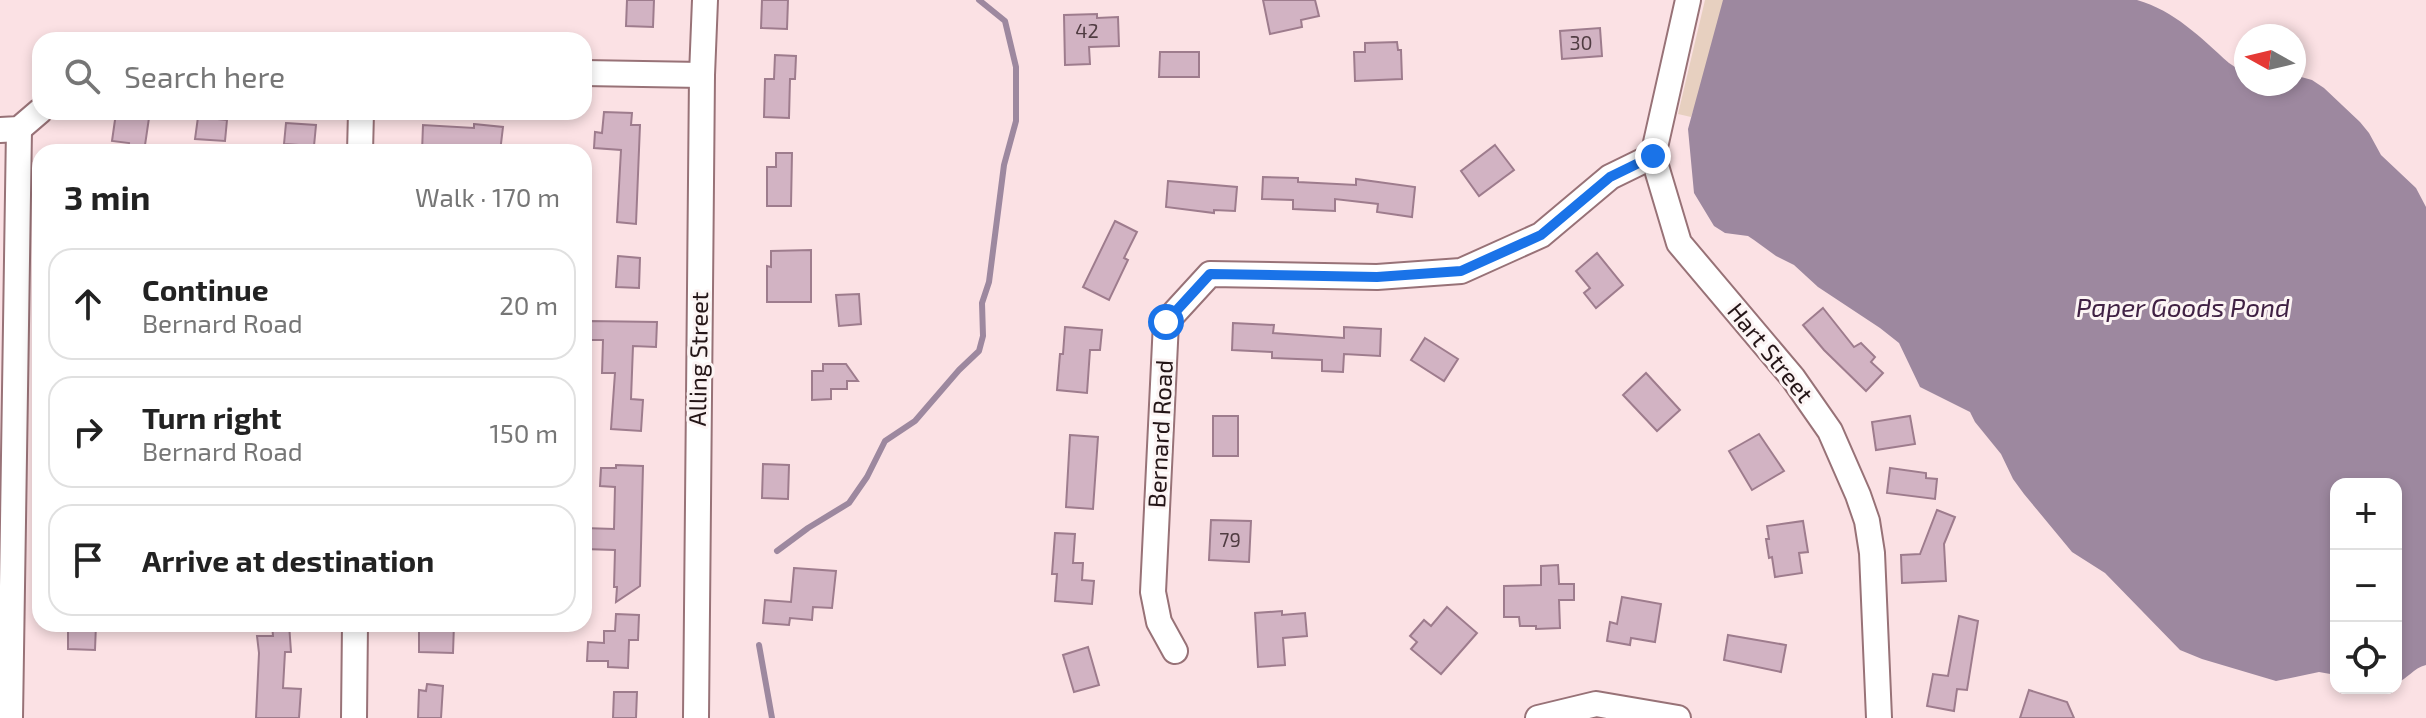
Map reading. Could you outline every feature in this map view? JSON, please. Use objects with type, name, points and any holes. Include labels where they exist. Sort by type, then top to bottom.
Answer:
[{"type":"street","name":"Alling Street","points":[[696,718],[705,0]]},
{"type":"street","name":"Hart Street","points":[[1688,0],[1653,156],[1679,243],[1793,378],[1830,431],[1858,495],[1867,521],[1872,553],[1879,718]]},
{"type":"street","points":[[592,73],[702,75]]},
{"type":"street","points":[[10,718],[10,129],[32,116]]},
{"type":"street","points":[[360,144],[361,120]]},
{"type":"street","name":"Bernard Road","points":[[1175,651],[1159,622],[1153,592],[1166,322],[1210,274],[1377,277],[1461,271],[1541,235],[1610,177],[1653,156]]},
{"type":"street","points":[[354,718],[355,632]]},
{"type":"street","points":[[1538,718],[1596,704],[1678,718]]},
{"type":"shaded area","points":[[1705,0],[1732,0],[1691,117],[1678,114]]},
{"type":"water","name":"Paper Goods Pond","points":[[1723,0],[2137,0],[2175,18],[2234,66],[2234,96],[2306,96],[2306,78],[2324,88],[2360,122],[2381,155],[2416,188],[2426,207],[2426,665],[2402,680],[2402,478],[2330,478],[2330,674],[2319,672],[2276,681],[2180,650],[2105,573],[2072,552],[2013,479],[2001,454],[1970,412],[1920,387],[1899,343],[1818,287],[1794,265],[1748,236],[1725,233],[1714,226],[1694,193],[1688,129]]},
{"type":"building","points":[[627,0],[654,0],[653,27],[626,26]]},
{"type":"building","points":[[762,0],[788,0],[787,29],[761,28]]},
{"type":"building","points":[[1263,0],[1315,0],[1319,16],[1301,20],[1302,27],[1270,34]]},
{"type":"building","points":[[1097,14],[1097,18],[1118,17],[1119,46],[1089,47],[1090,64],[1065,65],[1064,15]]},
{"type":"building","points":[[1600,28],[1602,56],[1562,59],[1560,31]]},
{"type":"building","points":[[1397,42],[1398,50],[1401,50],[1402,79],[1355,81],[1354,52],[1365,52],[1365,43]]},
{"type":"building","points":[[1160,52],[1199,52],[1199,77],[1159,77]]},
{"type":"building","points":[[775,55],[796,56],[795,79],[790,79],[789,118],[764,117],[765,79],[774,79]]},
{"type":"building","points":[[604,112],[632,113],[631,125],[640,125],[636,224],[617,222],[621,150],[594,148],[595,132],[602,133]]},
{"type":"building","points":[[115,120],[149,120],[145,144],[112,141]]},
{"type":"building","points":[[198,120],[227,120],[225,141],[195,139]]},
{"type":"building","points":[[286,123],[316,125],[314,144],[284,144]]},
{"type":"building","points":[[474,124],[503,127],[501,144],[422,144],[423,125],[474,128]]},
{"type":"building","points":[[1495,145],[1514,170],[1479,196],[1461,171]]},
{"type":"building","points":[[776,153],[792,153],[791,206],[767,206],[767,167],[776,167]]},
{"type":"building","points":[[1263,177],[1356,185],[1356,179],[1415,187],[1412,217],[1377,212],[1378,204],[1335,199],[1335,211],[1293,209],[1293,200],[1262,199]]},
{"type":"building","points":[[1168,181],[1237,187],[1235,211],[1214,210],[1214,213],[1166,207]]},
{"type":"building","points":[[1115,221],[1137,232],[1109,300],[1083,287]]},
{"type":"building","points":[[811,250],[811,302],[767,302],[767,266],[771,267],[771,251]]},
{"type":"building","points":[[1597,253],[1623,285],[1596,308],[1584,293],[1590,288],[1576,271]]},
{"type":"building","points":[[618,256],[640,258],[639,288],[616,287]]},
{"type":"building","points":[[859,294],[861,324],[839,326],[836,295]]},
{"type":"building","points":[[1823,308],[1854,347],[1861,343],[1875,357],[1871,362],[1883,373],[1866,391],[1803,325]]},
{"type":"building","points":[[592,321],[657,322],[656,347],[633,346],[631,399],[643,400],[641,431],[611,429],[615,373],[602,373],[603,340],[592,340]]},
{"type":"building","points":[[1233,323],[1274,325],[1273,333],[1344,338],[1344,327],[1381,329],[1380,356],[1344,354],[1343,372],[1322,371],[1322,360],[1272,358],[1272,352],[1232,350]]},
{"type":"building","points":[[1065,327],[1102,330],[1100,350],[1090,350],[1087,393],[1057,390]]},
{"type":"building","points":[[1425,338],[1458,359],[1444,381],[1411,360]]},
{"type":"building","points":[[823,364],[846,364],[858,381],[847,381],[847,389],[831,389],[831,399],[812,400],[812,371],[823,371]]},
{"type":"building","points":[[1646,373],[1680,410],[1657,431],[1623,395]]},
{"type":"building","points":[[1213,416],[1238,416],[1238,456],[1213,456]]},
{"type":"building","points":[[1910,416],[1915,444],[1876,450],[1872,422]]},
{"type":"building","points":[[1759,434],[1784,471],[1752,490],[1729,451]]},
{"type":"building","points":[[1070,435],[1098,437],[1093,509],[1066,507]]},
{"type":"building","points":[[763,464],[789,465],[788,499],[762,498]]},
{"type":"building","points":[[616,465],[643,466],[640,586],[616,602],[615,550],[592,549],[592,528],[614,529],[615,487],[600,486],[601,468],[616,468]]},
{"type":"building","points":[[1890,468],[1926,473],[1926,478],[1937,479],[1935,499],[1887,493]]},
{"type":"building","points":[[1937,510],[1955,517],[1944,544],[1946,581],[1902,583],[1901,555],[1920,554]]},
{"type":"building","points":[[1211,520],[1251,521],[1249,562],[1209,560]]},
{"type":"building","points":[[1803,521],[1808,552],[1799,553],[1802,573],[1775,577],[1766,539],[1769,539],[1767,526]]},
{"type":"building","points":[[1055,533],[1075,534],[1073,563],[1083,563],[1082,580],[1094,581],[1092,604],[1055,601],[1057,574],[1052,574]]},
{"type":"building","points":[[1558,565],[1559,584],[1574,584],[1574,600],[1559,600],[1560,628],[1520,626],[1519,617],[1504,617],[1504,586],[1541,585],[1541,566]]},
{"type":"building","points":[[794,568],[836,571],[832,608],[813,607],[812,620],[790,618],[789,625],[763,623],[765,600],[791,602]]},
{"type":"building","points":[[1622,597],[1661,604],[1655,642],[1631,638],[1630,645],[1607,641],[1610,622],[1617,624]]},
{"type":"building","points":[[1447,607],[1477,633],[1441,674],[1411,649],[1417,642],[1410,636],[1424,620],[1431,626]]},
{"type":"building","points":[[1282,611],[1282,615],[1305,613],[1307,636],[1283,638],[1285,665],[1258,667],[1255,613]]},
{"type":"building","points":[[616,614],[639,615],[638,640],[629,640],[628,668],[608,667],[608,661],[587,661],[588,642],[604,643],[604,631],[615,631]]},
{"type":"building","points":[[1959,616],[1978,621],[1967,690],[1957,689],[1954,711],[1927,706],[1933,674],[1948,676]]},
{"type":"building","points":[[68,632],[96,632],[95,650],[68,649]]},
{"type":"building","points":[[273,632],[290,632],[291,652],[285,652],[283,688],[301,689],[299,718],[256,718],[257,636],[273,636]]},
{"type":"building","points":[[419,632],[454,632],[453,653],[419,652]]},
{"type":"building","points":[[1728,635],[1786,645],[1781,672],[1724,660]]},
{"type":"building","points":[[1088,647],[1099,685],[1074,692],[1063,655]]},
{"type":"building","points":[[427,684],[443,686],[441,718],[418,718],[419,690],[426,691]]},
{"type":"building","points":[[2029,690],[2067,702],[2074,718],[2020,718]]},
{"type":"building","points":[[614,692],[637,692],[636,718],[613,718]]},
{"type":"waterway","points":[[777,551],[849,503],[867,477],[885,441],[915,421],[979,351],[983,336],[982,303],[989,282],[1004,165],[1016,121],[1016,67],[1005,21],[979,0]]},
{"type":"waterway","points":[[759,645],[772,718]]},
{"type":"route","points":[[1166,322],[1210,274],[1377,277],[1461,271],[1541,235],[1610,177],[1653,156]]}]
